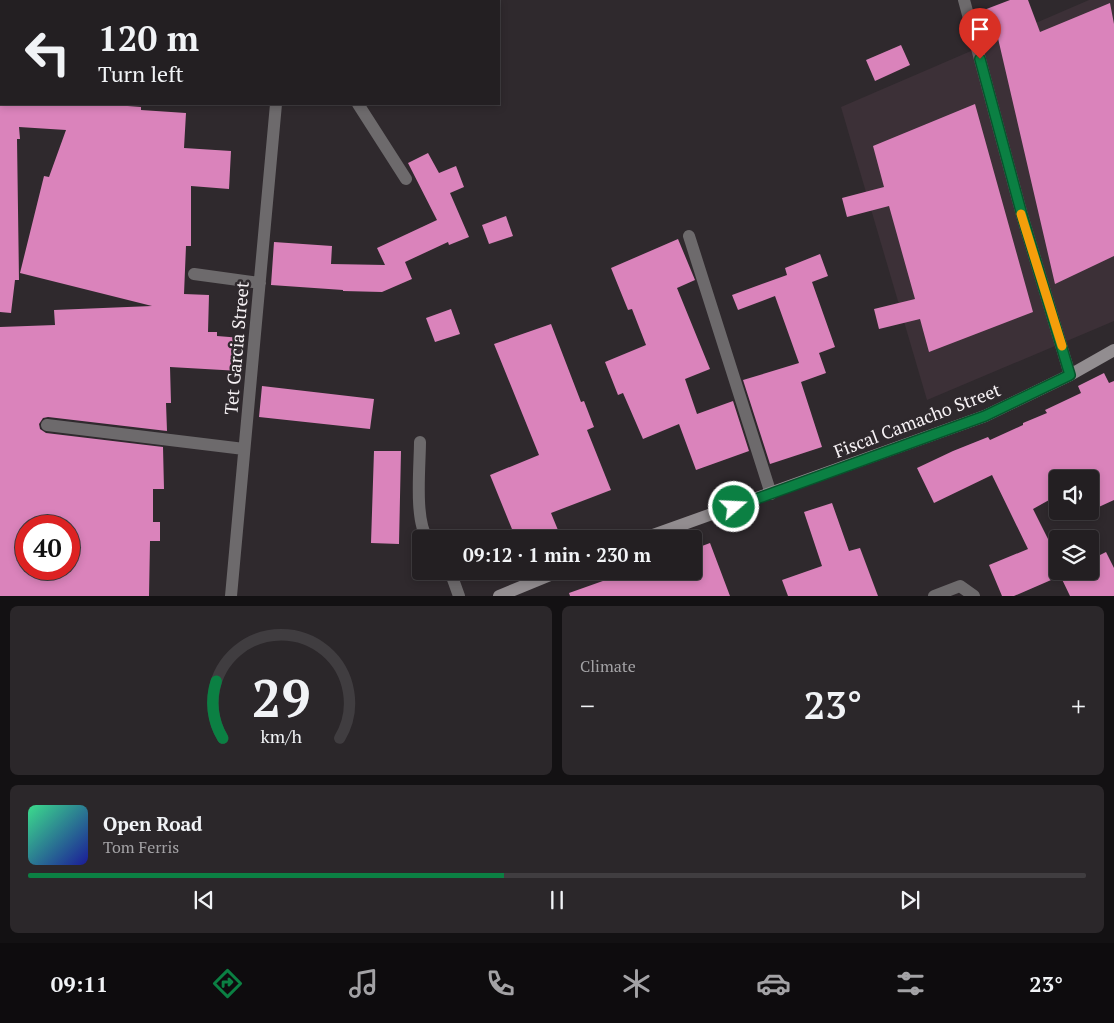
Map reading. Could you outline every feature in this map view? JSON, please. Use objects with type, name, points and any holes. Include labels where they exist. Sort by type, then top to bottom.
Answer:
[{"type":"street","points":[[964,0],[1022,215],[1070,375]]},
{"type":"street","name":"Tet Garcia Street","points":[[231,596],[276,105]]},
{"type":"street","points":[[359,105],[406,180]]},
{"type":"street","points":[[689,236],[771,494]]},
{"type":"street","points":[[194,274],[260,283]]},
{"type":"street","name":"Fiscal Camacho Street","points":[[668,530],[985,416],[1070,375],[1114,350]]},
{"type":"street","points":[[47,425],[244,448]]},
{"type":"street","points":[[420,442],[421,517],[425,530]]},
{"type":"street","points":[[453,580],[458,596]]},
{"type":"street","points":[[499,596],[538,580]]},
{"type":"street","points":[[934,596],[960,586],[974,596]]},
{"type":"shaded area","points":[[1089,0],[1114,0],[1114,321],[927,400],[841,107]]},
{"type":"building","points":[[1010,0],[1028,0],[1040,32],[1110,3],[1114,24],[1114,256],[1055,284],[997,34],[985,38],[976,13]]},
{"type":"building","points":[[901,45],[910,65],[875,81],[866,60]]},
{"type":"building","points":[[975,104],[1033,312],[929,352],[920,319],[879,329],[874,309],[915,299],[889,206],[847,217],[842,198],[884,187],[873,146]]},
{"type":"building","points":[[0,105],[114,105],[141,107],[141,110],[186,113],[184,148],[231,151],[229,189],[191,186],[191,246],[186,246],[184,294],[209,295],[208,332],[217,332],[217,336],[242,338],[240,371],[170,367],[171,403],[166,403],[167,431],[48,417],[43,418],[39,424],[40,429],[46,433],[163,447],[164,489],[153,489],[153,522],[160,522],[160,541],[150,541],[149,596],[0,596],[0,327],[55,325],[54,310],[152,306],[20,273],[44,176],[49,177],[66,130],[19,127],[20,139],[17,139],[19,280],[15,280],[11,313],[0,312]]},
{"type":"building","points":[[428,153],[439,173],[456,166],[464,187],[450,193],[469,237],[449,245],[448,242],[405,262],[412,279],[382,292],[271,285],[274,242],[332,246],[331,264],[385,265],[377,248],[437,220],[408,163]]},
{"type":"building","points":[[506,216],[513,236],[489,244],[482,225]]},
{"type":"building","points":[[678,239],[695,280],[677,288],[710,369],[685,379],[697,414],[733,401],[749,451],[696,470],[679,424],[643,439],[623,393],[618,395],[605,362],[646,345],[632,309],[628,310],[611,268]]},
{"type":"building","points":[[820,254],[828,276],[812,282],[835,347],[819,353],[826,373],[801,382],[822,447],[770,464],[743,380],[799,363],[775,296],[738,310],[732,295],[787,275],[785,268]]},
{"type":"building","points":[[451,309],[460,334],[435,342],[426,318]]},
{"type":"building","points":[[551,324],[581,402],[584,401],[594,427],[587,430],[611,490],[551,513],[558,530],[512,530],[490,475],[539,455],[494,344]]},
{"type":"building","points":[[1104,373],[1109,383],[1114,381],[1114,500],[1099,507],[1099,470],[1049,470],[1049,500],[1033,509],[1049,538],[1049,580],[1051,580],[1014,596],[1002,596],[989,565],[1028,549],[992,475],[934,503],[917,468],[988,437],[990,440],[1047,413],[1045,410],[1081,393],[1078,386]]},
{"type":"building","points":[[262,386],[374,399],[370,429],[259,417]]},
{"type":"building","points":[[374,451],[401,451],[399,544],[371,543]]},
{"type":"building","points":[[832,503],[849,551],[860,548],[878,596],[788,596],[782,580],[822,566],[804,512]]},
{"type":"building","points":[[710,543],[730,596],[570,596],[569,593],[606,580],[702,580],[702,546]]},
{"type":"building","points":[[1106,552],[1114,568],[1114,596],[1070,596],[1062,580],[1099,580],[1099,556]]},
{"type":"slow traffic","points":[[1021,214],[1062,346]]},
{"type":"route","points":[[734,507],[985,416],[1070,375],[1022,215],[980,59]]}]
